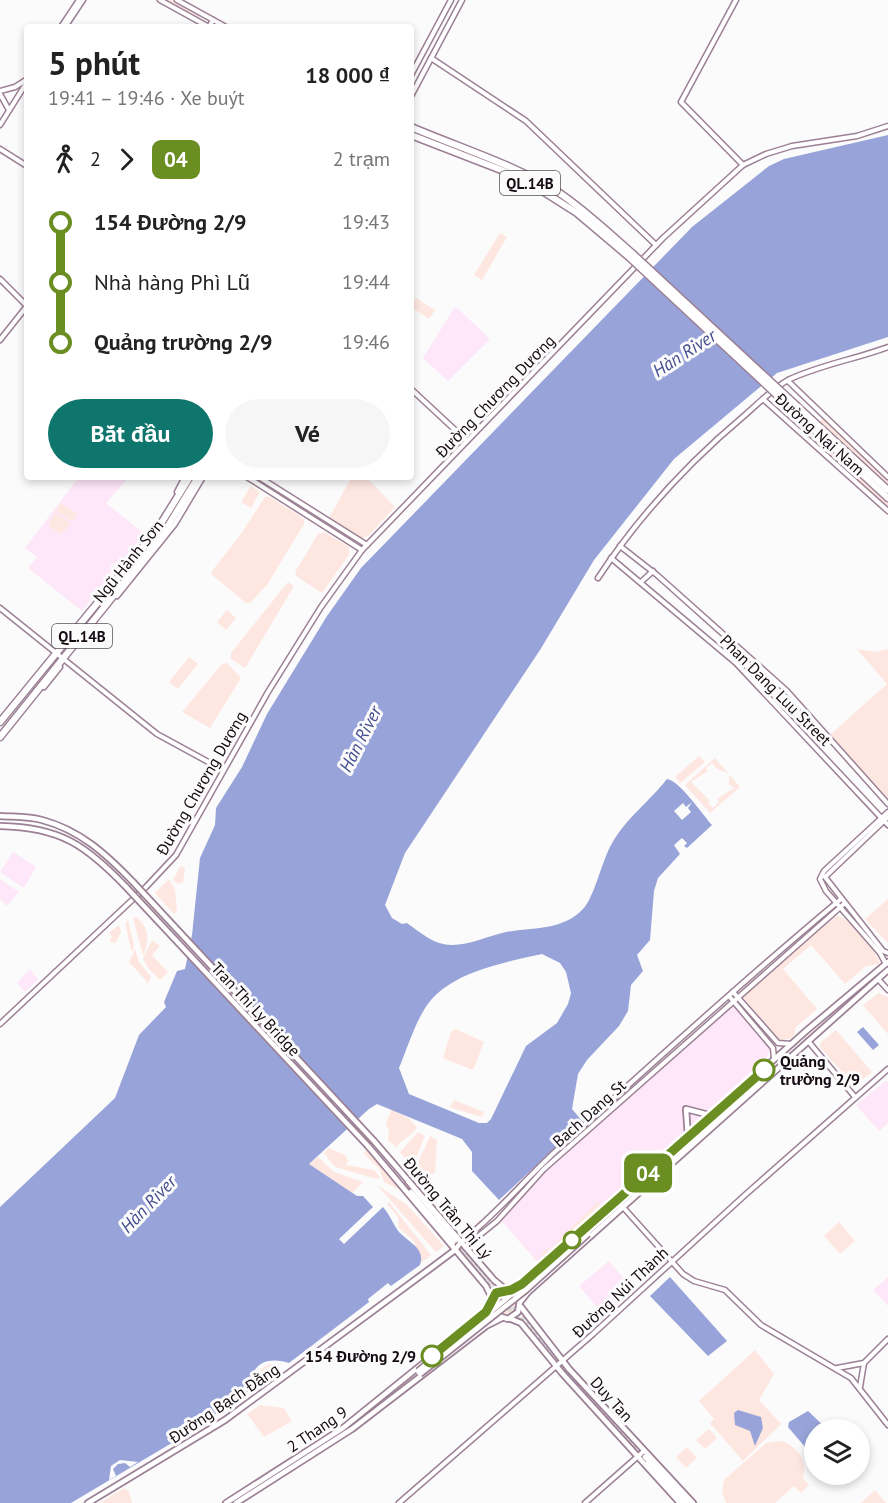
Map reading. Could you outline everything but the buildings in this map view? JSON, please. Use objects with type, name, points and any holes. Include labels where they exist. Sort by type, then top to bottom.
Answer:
[{"type":"highway","name":"QL.14B","points":[[414,127],[506,165],[544,184],[572,202],[810,422],[888,498]]},
{"type":"highway","name":"QL.14B","points":[[414,137],[522,178],[577,213],[631,255]]},
{"type":"highway","name":"QL.14B","points":[[810,422],[888,490]]},
{"type":"highway","name":"Ngũ Hành Sơn","points":[[55,653],[168,514],[186,480]]},
{"type":"highway","name":"Ngũ Hành Sơn","points":[[0,739],[129,580],[163,534],[196,480]]},
{"type":"highway","name":"QL.14B","points":[[0,720],[55,653]]},
{"type":"main road","points":[[65,24],[81,0]]},
{"type":"main road","points":[[160,0],[201,23],[205,15]]},
{"type":"main road","points":[[177,0],[220,24]]},
{"type":"main road","points":[[414,69],[451,0]]},
{"type":"main road","points":[[414,90],[462,0]]},
{"type":"main road","points":[[736,0],[681,102],[743,165]]},
{"type":"main road","points":[[210,24],[213,20]]},
{"type":"main road","points":[[431,58],[523,118],[656,244]]},
{"type":"main road","points":[[9,111],[0,93],[24,82]]},
{"type":"main road","points":[[0,125],[24,85]]},
{"type":"main road","name":"Đường Chương Dương","points":[[0,1024],[151,882],[176,855],[223,770],[321,607],[367,544],[656,244],[743,165],[766,154],[792,146],[857,136],[888,126]]},
{"type":"main road","points":[[0,149],[24,164]]},
{"type":"main road","points":[[0,279],[24,303]]},
{"type":"main road","points":[[0,340],[24,310]]},
{"type":"main road","points":[[598,578],[620,546],[669,487],[726,431],[763,399],[788,381],[888,347]]},
{"type":"main road","points":[[788,381],[888,477]]},
{"type":"main road","points":[[414,392],[466,441]]},
{"type":"main road","name":"Đường Nại Nam","points":[[763,399],[888,512]]},
{"type":"main road","name":"Ngũ Hành Sơn","points":[[129,580],[175,524],[201,480]]},
{"type":"main road","points":[[252,480],[362,550]]},
{"type":"main road","points":[[264,480],[367,544]]},
{"type":"main road","name":"Phan Dang Luu Street","points":[[620,546],[653,571],[788,691],[888,804]]},
{"type":"main road","name":"Phan Dang Luu Street","points":[[611,558],[736,663],[884,818],[888,825]]},
{"type":"main road","points":[[641,582],[653,571]]},
{"type":"main road","name":"Ngũ Hành Sơn","points":[[55,653],[120,573]]},
{"type":"main road","points":[[0,608],[157,734],[223,770]]},
{"type":"main road","points":[[888,812],[826,873],[825,880],[888,953]]},
{"type":"main road","name":"Tran Thi Ly Bridge","points":[[0,816],[42,820],[71,831],[107,855],[374,1141]]},
{"type":"main road","points":[[508,1319],[517,1314],[528,1292],[808,1041],[887,963],[821,884],[822,873],[884,818]]},
{"type":"main road","name":"Tran Thi Ly Bridge","points":[[0,826],[40,829],[72,841],[101,861],[368,1146]]},
{"type":"main road","name":"Bach Dang St","points":[[457,1242],[497,1212],[540,1165],[589,1120],[841,899]]},
{"type":"main road","name":"Bach Dang St","points":[[465,1247],[501,1216],[544,1169],[737,996],[845,903]]},
{"type":"main road","points":[[808,927],[812,932]]},
{"type":"main road","points":[[767,963],[771,968]]},
{"type":"main road","points":[[406,1383],[483,1315],[491,1304],[492,1298],[499,1291],[508,1290],[599,1216],[802,1035],[876,976],[888,970]]},
{"type":"main road","points":[[876,976],[888,990]]},
{"type":"main road","points":[[733,992],[778,1043],[793,1044]]},
{"type":"main road","points":[[729,996],[773,1048],[774,1062]]},
{"type":"main road","points":[[749,1020],[754,1015]]},
{"type":"main road","points":[[707,1016],[711,1021]]},
{"type":"main road","points":[[802,1035],[855,1097]]},
{"type":"main road","points":[[679,1040],[683,1045]]},
{"type":"main road","points":[[648,1068],[654,1072]]},
{"type":"main road","name":"Đường Núi Thành","points":[[399,1503],[888,1070]]},
{"type":"main road","points":[[619,1094],[623,1098]]},
{"type":"main road","points":[[688,1137],[686,1109],[712,1116]]},
{"type":"main road","points":[[589,1120],[593,1125]]},
{"type":"main road","points":[[701,1126],[706,1131]]},
{"type":"main road","name":"Đường Trần Thị Lý","points":[[374,1141],[457,1242],[465,1247],[483,1268],[508,1290]]},
{"type":"main road","name":"Đường Trần Thị Lý","points":[[368,1146],[476,1274],[492,1298]]},
{"type":"main road","points":[[540,1165],[544,1169]]},
{"type":"main road","points":[[394,1175],[457,1242],[455,1250]]},
{"type":"main road","points":[[622,1206],[689,1279],[725,1290],[761,1325],[851,1378],[856,1379],[860,1375],[864,1362]]},
{"type":"main road","points":[[497,1212],[501,1216]]},
{"type":"main road","points":[[587,1232],[599,1216]]},
{"type":"main road","points":[[587,1232],[604,1222]]},
{"type":"main road","name":"2 Thang 9","points":[[226,1503],[343,1428],[406,1383],[587,1232]]},
{"type":"main road","points":[[455,1250],[465,1247]]},
{"type":"main road","name":"Đường Bạch Đằng","points":[[88,1503],[225,1420],[455,1250]]},
{"type":"main road","points":[[476,1274],[483,1268]]},
{"type":"main road","points":[[508,1290],[520,1304]]},
{"type":"main road","points":[[491,1304],[494,1313],[502,1318],[519,1321],[600,1416],[684,1503]]},
{"type":"main road","name":"Duy Tan","points":[[520,1304],[562,1361],[693,1503]]},
{"type":"main road","points":[[406,1383],[486,1326],[502,1318]]},
{"type":"main road","points":[[534,1338],[541,1333]]},
{"type":"main road","points":[[888,1338],[864,1362],[852,1367],[848,1372],[888,1425]]},
{"type":"main road","points":[[833,1368],[858,1368],[860,1388]]},
{"type":"main road","name":"2 Thang 9","points":[[236,1503],[352,1429],[406,1383]]},
{"type":"main road","points":[[600,1416],[606,1410]]},
{"type":"main road","points":[[585,1503],[642,1458],[644,1451]]},
{"type":"main road","points":[[642,1458],[684,1503]]},
{"type":"shaded area","points":[[163,0],[172,0],[199,15],[200,18]]},
{"type":"shaded area","points":[[500,233],[507,237],[482,280],[474,275]]},
{"type":"shaded area","points":[[416,298],[435,310],[429,319],[414,309]]},
{"type":"shaded area","points":[[454,308],[457,308],[490,339],[448,381],[423,358]]},
{"type":"shaded area","points":[[823,418],[888,480],[888,487],[819,422]]},
{"type":"shaded area","points":[[812,432],[888,502],[888,509],[808,437]]},
{"type":"shaded area","points":[[77,480],[126,480],[106,503],[144,534],[119,564],[113,563],[110,567],[113,571],[82,611],[28,568],[37,557],[25,548]]},
{"type":"shaded area","points":[[350,480],[369,480],[395,507],[368,536],[361,538],[329,518]]},
{"type":"shaded area","points":[[251,486],[260,492],[251,508],[241,502]]},
{"type":"shaded area","points":[[268,496],[300,516],[304,524],[267,585],[250,603],[246,603],[211,574],[265,497]]},
{"type":"shaded area","points":[[61,503],[77,514],[72,521],[56,511]]},
{"type":"shaded area","points":[[55,513],[71,523],[61,534],[48,526]]},
{"type":"shaded area","points":[[324,532],[349,547],[349,555],[322,593],[296,576],[295,572],[318,534]]},
{"type":"shaded area","points":[[288,582],[294,586],[245,668],[231,659],[231,653]]},
{"type":"shaded area","points":[[227,610],[236,618],[226,630],[217,622]]},
{"type":"shaded area","points":[[857,649],[875,652],[888,649],[888,800],[830,735],[887,684]]},
{"type":"shaded area","points":[[189,657],[198,664],[178,689],[169,682]]},
{"type":"shaded area","points":[[227,663],[241,678],[210,728],[182,712],[222,664]]},
{"type":"shaded area","points":[[699,756],[705,762],[680,783],[675,777]]},
{"type":"shaded area","points":[[715,758],[729,774],[740,787],[710,813],[685,785]],"holes":[[[712,763],[717,769],[729,774],[729,784],[734,788],[717,799],[719,802],[713,808],[708,803],[710,801],[691,782],[708,771],[706,768]]]},
{"type":"shaded area","points":[[13,852],[36,867],[24,888],[0,872]]},
{"type":"shaded area","points":[[180,866],[185,868],[183,882],[178,884],[173,880]]},
{"type":"shaded area","points":[[0,879],[19,892],[7,906],[0,899]]},
{"type":"shaded area","points":[[169,879],[175,890],[177,910],[174,914],[155,893]]},
{"type":"shaded area","points":[[888,899],[888,943],[865,919]]},
{"type":"shaded area","points":[[837,916],[849,922],[863,936],[875,952],[879,964],[866,966],[845,984],[811,945],[783,969],[817,1009],[796,1027],[790,1039],[778,1040],[742,996],[831,918]]},
{"type":"shaded area","points":[[136,917],[144,925],[147,935],[147,945],[143,955],[133,919]]},
{"type":"shaded area","points":[[128,920],[134,945],[132,953],[125,923]]},
{"type":"shaded area","points":[[119,925],[121,932],[115,944],[109,940],[112,937],[109,933]]},
{"type":"shaded area","points":[[152,940],[160,946],[152,955],[168,972],[160,980],[147,967],[143,958]]},
{"type":"shaded area","points":[[135,949],[139,962],[151,977],[148,983],[129,962]]},
{"type":"shaded area","points":[[30,969],[38,980],[25,992],[17,983]]},
{"type":"shaded area","points":[[879,993],[888,997],[888,1034],[863,1005]]},
{"type":"shaded area","points":[[730,1002],[770,1046],[768,1056],[540,1265],[499,1218],[543,1170]]},
{"type":"shaded area","points":[[456,1029],[484,1042],[473,1070],[443,1058],[451,1032]]},
{"type":"shaded area","points":[[836,1030],[872,1072],[854,1086],[820,1047],[820,1043]]},
{"type":"shaded area","points":[[888,1081],[888,1123],[879,1131],[856,1105]]},
{"type":"shaded area","points":[[454,1100],[484,1112],[482,1117],[450,1107]]},
{"type":"shaded area","points":[[392,1109],[408,1118],[417,1127],[413,1133],[398,1144],[397,1148],[388,1140],[389,1131],[386,1123]]},
{"type":"shaded area","points":[[418,1132],[425,1136],[413,1165],[410,1165],[400,1152]]},
{"type":"shaded area","points":[[430,1136],[437,1140],[435,1173],[421,1179],[417,1165]]},
{"type":"shaded area","points":[[329,1148],[345,1155],[348,1161],[346,1165],[374,1170],[380,1177],[377,1179],[335,1167],[324,1153]]},
{"type":"shaded area","points":[[366,1148],[402,1191],[384,1182],[379,1168],[364,1154]]},
{"type":"shaded area","points":[[318,1157],[334,1172],[363,1182],[352,1193],[309,1164]]},
{"type":"shaded area","points":[[377,1185],[407,1205],[444,1246],[436,1252]]},
{"type":"shaded area","points":[[598,1201],[601,1210],[544,1261],[541,1253],[554,1245]]},
{"type":"shaded area","points":[[389,1202],[431,1255],[421,1263],[414,1241],[399,1228],[398,1217],[387,1204]]},
{"type":"shaded area","points":[[839,1222],[855,1241],[840,1254],[824,1236]]},
{"type":"shaded area","points":[[609,1261],[634,1291],[605,1316],[579,1286]]},
{"type":"shaded area","points":[[888,1277],[888,1306],[873,1290]]},
{"type":"shaded area","points":[[506,1292],[514,1296],[518,1304],[514,1312],[506,1316],[498,1312],[494,1304],[498,1296]]},
{"type":"shaded area","points":[[755,1350],[774,1374],[759,1400],[781,1424],[743,1461],[710,1423],[714,1419],[699,1401]]},
{"type":"shaded area","points":[[270,1364],[276,1364],[275,1371],[264,1380],[257,1379],[261,1369]]},
{"type":"shaded area","points":[[260,1405],[284,1408],[292,1421],[264,1437],[247,1414]]},
{"type":"shaded area","points":[[709,1429],[717,1438],[705,1449],[696,1440]]},
{"type":"shaded area","points":[[781,1441],[797,1451],[803,1460],[804,1485],[809,1485],[801,1493],[794,1486],[775,1503],[726,1503],[722,1492],[724,1480],[766,1443]]},
{"type":"shaded area","points":[[687,1447],[697,1458],[686,1468],[676,1457]]},
{"type":"shaded area","points":[[124,1488],[129,1492],[132,1503],[100,1503]]},
{"type":"shaded area","points":[[875,1490],[886,1503],[861,1503]]},
{"type":"water","name":"Hàn River","points":[[888,135],[888,337],[777,373],[674,459],[594,560],[540,650],[405,853],[385,905],[392,918],[402,924],[407,923],[439,943],[452,945],[466,944],[506,932],[557,925],[575,916],[587,904],[611,845],[630,819],[667,779],[678,785],[712,825],[687,848],[684,846],[687,843],[682,838],[674,845],[680,854],[658,878],[654,891],[650,940],[637,955],[643,971],[631,985],[628,1011],[619,1026],[587,1060],[578,1074],[572,1109],[583,1122],[499,1200],[472,1171],[472,1152],[462,1139],[377,1104],[369,1109],[309,1164],[357,1196],[363,1196],[373,1207],[339,1239],[344,1244],[383,1207],[399,1232],[421,1254],[420,1265],[391,1286],[388,1283],[368,1299],[369,1302],[289,1363],[272,1360],[262,1363],[254,1371],[249,1391],[192,1431],[71,1503],[0,1503],[0,1207],[115,1098],[139,1035],[166,1007],[164,1002],[177,971],[185,969],[192,935],[200,858],[215,825],[216,808],[242,767],[267,714],[327,616],[361,568],[692,227],[769,166],[784,159]],"holes":[[[542,954],[560,963],[566,972],[571,993],[568,1004],[557,1023],[526,1046],[487,1123],[479,1123],[409,1094],[399,1068],[421,1015],[441,990],[482,969],[513,960]]]},
{"type":"water","points":[[863,1027],[879,1045],[873,1050],[857,1032]]},
{"type":"water","points":[[670,1277],[727,1341],[708,1356],[650,1296]]},
{"type":"water","points":[[738,1410],[761,1417],[763,1428],[755,1446],[750,1431],[735,1425],[734,1413]]},
{"type":"water","points":[[808,1411],[816,1419],[804,1419],[804,1446],[788,1427],[789,1422]]},
{"type":"pier","points":[[692,802],[688,808],[691,812],[682,820],[674,811],[683,803],[686,807]]},
{"type":"pier","points":[[188,936],[359,1121],[349,1131],[185,955]]},
{"type":"pier","points":[[120,1460],[138,1462],[130,1467],[125,1463],[118,1464],[113,1469],[116,1476],[109,1480],[111,1466]]},
{"type":"tunnel","points":[[453,1243],[551,1357]]},
{"type":"tunnel","points":[[458,1243],[560,1361]]},
{"type":"tunnel","points":[[573,1377],[645,1457]]},
{"type":"bus line","name":"04","points":[[432,1356],[486,1312],[496,1293],[515,1289],[522,1284],[764,1070]]},
{"type":"place","name":"Quảng trường 2/9","points":[[764,1070]]},
{"type":"place","name":"154 Đường 2/9","points":[[432,1356]]}]
